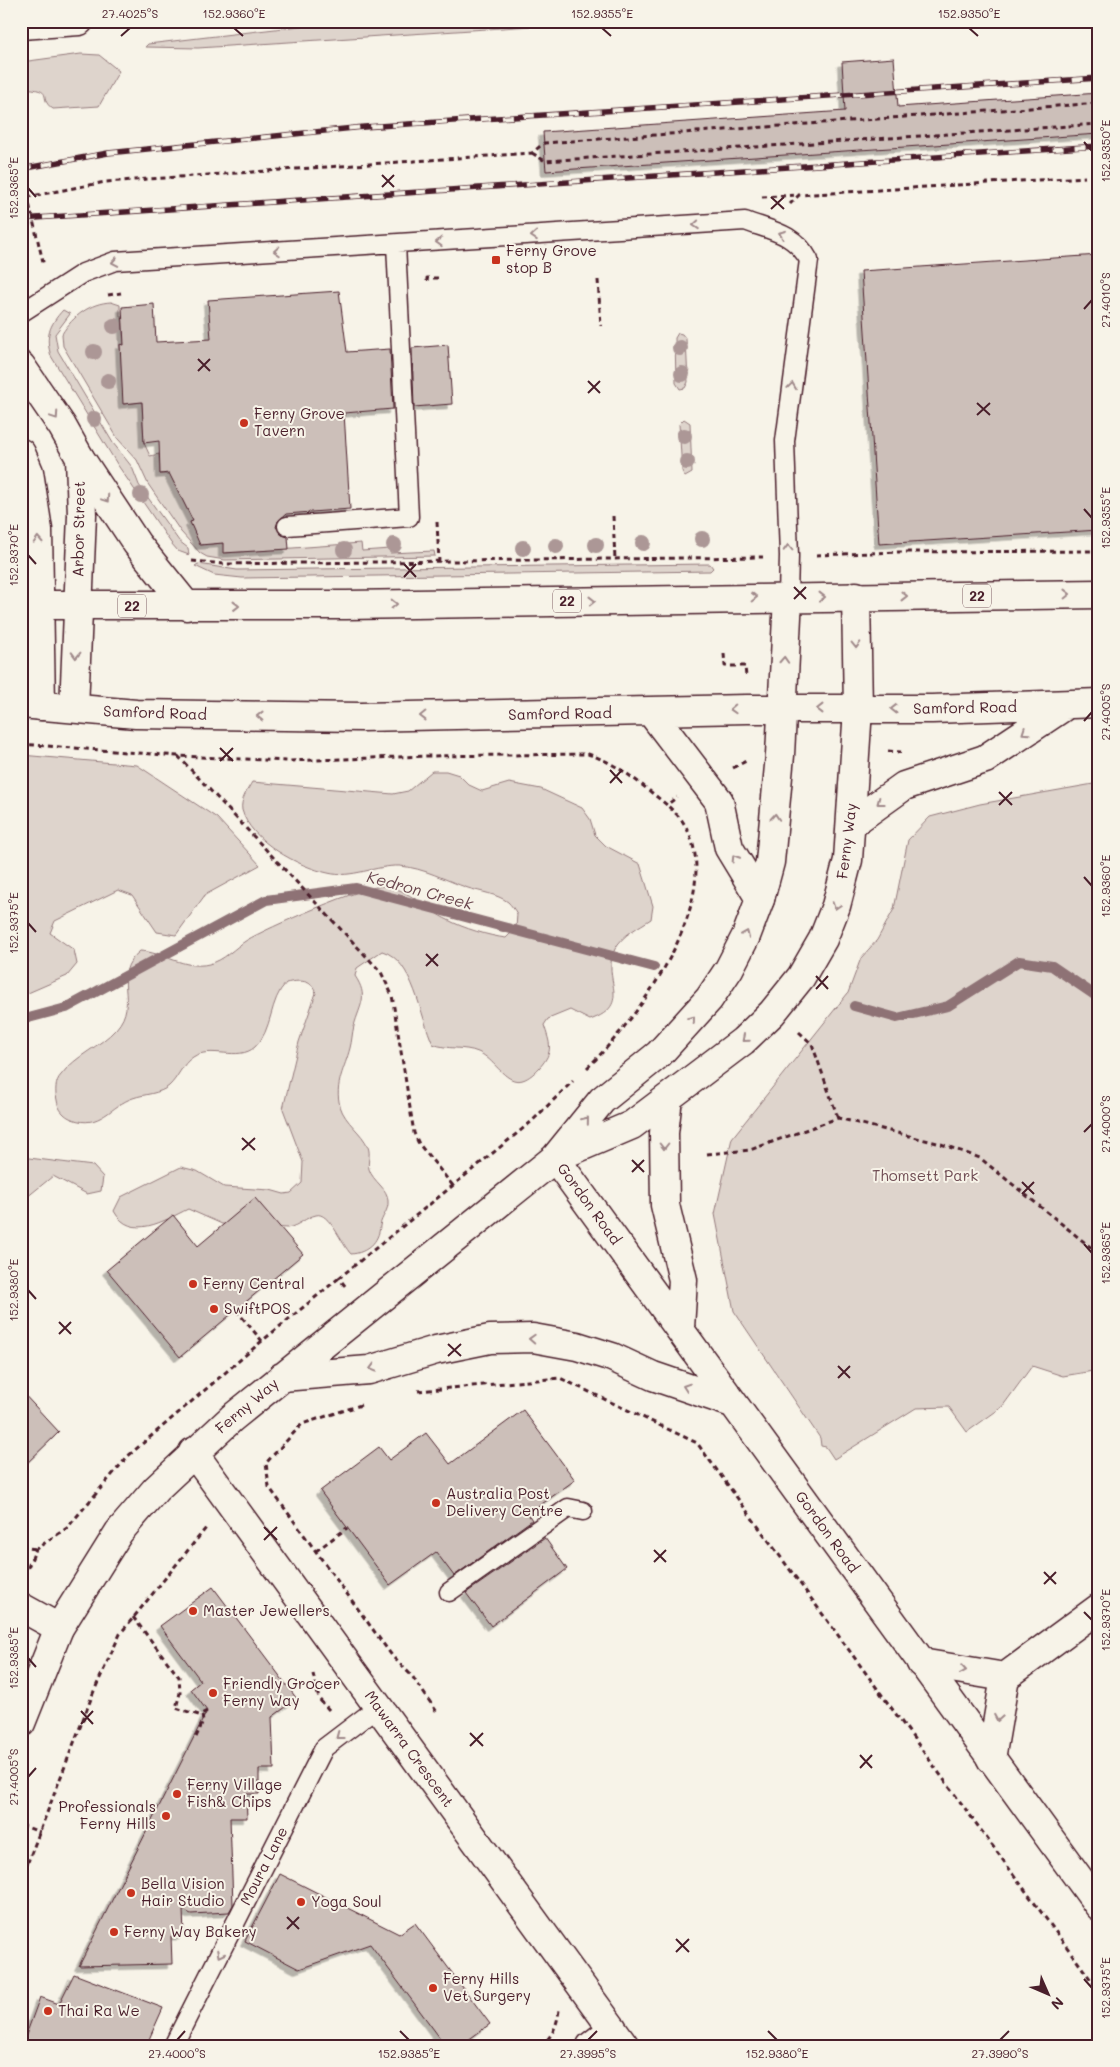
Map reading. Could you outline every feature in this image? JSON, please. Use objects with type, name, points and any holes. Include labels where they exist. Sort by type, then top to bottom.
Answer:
[{"type":"street","points":[[21,25],[79,21]]},
{"type":"street","name":"Arbor Street","points":[[24,374],[80,458],[82,516],[74,708]]},
{"type":"street","points":[[21,453],[29,472],[34,499],[30,606],[31,705]]},
{"type":"street","points":[[80,458],[137,544],[187,606]]},
{"type":"street","name":"22","points":[[30,606],[346,606],[788,597],[1099,594]]},
{"type":"street","name":"Ferny Way","points":[[555,1158],[632,1125],[742,1041],[772,1013],[801,977],[823,939],[836,906],[848,860],[858,709],[856,596]]},
{"type":"street","name":"Ferny Way","points":[[21,1723],[59,1628],[119,1532],[156,1489],[193,1452],[282,1377],[555,1158],[602,1100],[659,1054],[709,999],[730,969],[746,936],[760,899],[770,862],[782,709],[788,597]]},
{"type":"street","name":"Samford Road","points":[[31,705],[136,714],[361,717],[1099,703]]},
{"type":"street","points":[[851,824],[904,786],[985,759],[1066,705]]},
{"type":"street","points":[[651,712],[719,801],[729,848],[760,899]]},
{"type":"street","points":[[668,1098],[664,1133],[665,1205],[683,1280],[680,1328]]},
{"type":"street","name":"Gordon Road","points":[[555,1158],[1099,1906]]},
{"type":"street","points":[[282,1377],[368,1370],[445,1348],[490,1340],[533,1338],[577,1346],[612,1357],[653,1376],[732,1402]]},
{"type":"street","name":"Mawarra Crescent","points":[[193,1452],[619,2038]]},
{"type":"street","points":[[21,1607],[59,1628]]},
{"type":"street","points":[[991,1759],[1005,1677],[1099,1608]]},
{"type":"street","points":[[921,1663],[1005,1677]]},
{"type":"street","points":[[591,2046],[619,2038]]},
{"type":"lane","points":[[21,313],[83,273],[115,261],[745,221],[796,241],[809,260],[785,441],[789,556],[788,597]]},
{"type":"lane","points":[[287,526],[410,517],[396,244]]},
{"type":"lane","points":[[449,1592],[568,1508],[583,1511]]},
{"type":"lane","name":"Moura Lane","points":[[173,2046],[324,1748],[378,1707]]},
{"type":"path","points":[[532,153],[544,143],[1099,103]]},
{"type":"path","points":[[27,197],[105,182],[532,153],[545,161],[1099,124]]},
{"type":"path","points":[[21,170],[40,257]]},
{"type":"path","points":[[790,204],[799,195],[1084,177]]},
{"type":"path","points":[[598,280],[601,326]]},
{"type":"path","points":[[101,298],[121,293]]},
{"type":"path","points":[[613,516],[615,560]]},
{"type":"path","points":[[899,552],[1099,551]]},
{"type":"path","points":[[202,560],[224,564],[722,559]]},
{"type":"path","points":[[724,654],[725,666],[745,666],[746,683]]},
{"type":"path","points":[[21,744],[178,756],[287,760],[588,754],[605,760],[623,770],[667,805],[683,822],[693,849],[696,874],[688,910],[674,950],[652,991],[600,1055],[531,1122],[454,1187],[419,1144],[414,1133],[392,995],[380,972],[356,944],[178,756]]},
{"type":"path","points":[[667,805],[682,794]]},
{"type":"path","points":[[799,1032],[812,1044],[838,1118]]},
{"type":"path","points":[[707,1154],[750,1150],[838,1118],[941,1144],[980,1158],[1099,1254]]},
{"type":"path","points":[[21,1584],[36,1549],[67,1528],[128,1456],[339,1278]]},
{"type":"path","points":[[236,1310],[262,1341]]},
{"type":"path","points":[[408,1392],[560,1378],[697,1443],[1099,1991]]},
{"type":"path","points":[[363,1404],[302,1424],[266,1463],[269,1486],[393,1657],[412,1676],[437,1712]]},
{"type":"path","points":[[21,1880],[94,1691],[120,1634],[206,1528]]},
{"type":"path","points":[[316,1551],[347,1528]]},
{"type":"path","points":[[21,1547],[36,1549]]},
{"type":"path","points":[[133,1617],[179,1677],[180,1693],[176,1708],[202,1714],[207,1711]]},
{"type":"path","points":[[196,1737],[203,1722],[202,1714]]},
{"type":"path","points":[[21,1825],[40,1832]]},
{"type":"green space","points":[[343,21],[608,21],[198,48],[145,47],[148,44]]},
{"type":"green space","points":[[81,54],[99,55],[119,71],[99,106],[53,109],[48,105],[43,92],[21,88],[21,62]]},
{"type":"green space","points":[[111,302],[120,305],[120,317],[122,317],[124,345],[120,345],[124,404],[142,402],[144,443],[150,456],[159,454],[160,474],[170,474],[193,521],[190,522],[201,545],[223,543],[225,553],[361,543],[362,551],[390,549],[390,553],[434,551],[435,556],[225,560],[207,557],[200,553],[181,532],[148,484],[137,460],[118,439],[63,346],[62,334],[77,316],[96,305]]},
{"type":"green space","points":[[63,310],[70,314],[55,334],[58,351],[113,443],[132,467],[139,485],[179,541],[188,548],[189,555],[178,551],[171,543],[117,464],[51,356],[48,337],[51,326]]},
{"type":"green space","points":[[678,333],[682,334],[686,339],[688,382],[685,388],[680,389],[676,383],[675,338]]},
{"type":"green space","points":[[684,419],[690,423],[692,473],[685,477],[682,471],[679,424]]},
{"type":"green space","points":[[198,564],[237,570],[710,564],[713,568],[710,571],[242,578],[214,575],[195,566]]},
{"type":"green space","points":[[21,755],[137,765],[217,818],[260,865],[205,895],[176,935],[157,932],[132,895],[118,890],[55,921],[50,933],[74,950],[77,964],[67,976],[21,996]]},
{"type":"green space","points":[[432,771],[446,771],[459,775],[469,785],[482,791],[509,783],[541,789],[582,808],[590,819],[595,835],[606,846],[640,864],[653,906],[651,919],[626,935],[615,949],[611,960],[614,998],[611,1006],[603,1014],[590,1020],[570,1010],[548,1019],[544,1025],[550,1047],[547,1056],[530,1077],[513,1080],[478,1052],[433,1044],[409,977],[393,956],[382,951],[357,968],[355,976],[362,990],[362,1001],[338,1090],[342,1112],[368,1147],[369,1169],[387,1196],[387,1208],[375,1242],[367,1249],[351,1254],[330,1223],[321,1215],[312,1216],[287,1228],[222,1224],[188,1209],[149,1226],[139,1227],[121,1220],[114,1211],[121,1197],[181,1167],[197,1171],[224,1187],[270,1190],[284,1194],[291,1193],[302,1183],[303,1162],[283,1109],[299,1042],[316,993],[314,988],[308,983],[296,981],[286,983],[277,998],[265,1032],[255,1047],[241,1053],[208,1052],[200,1054],[189,1060],[172,1083],[165,1089],[125,1101],[98,1119],[82,1122],[69,1118],[60,1109],[58,1103],[56,1087],[59,1077],[74,1062],[110,1035],[123,1019],[126,1009],[125,979],[127,970],[131,960],[140,951],[157,954],[191,965],[209,964],[225,957],[247,940],[294,918],[338,899],[375,887],[385,886],[401,891],[440,916],[476,931],[506,938],[516,928],[517,914],[504,899],[418,869],[391,866],[355,873],[337,874],[316,870],[303,865],[290,859],[265,842],[247,821],[242,810],[243,799],[252,782],[393,794],[408,791]]},
{"type":"green space","name":"Thomsett Park","points":[[1099,783],[1099,1370],[1063,1376],[1032,1366],[1002,1407],[967,1432],[949,1407],[916,1408],[834,1459],[826,1447],[821,1446],[820,1438],[734,1311],[715,1214],[732,1138],[848,993],[861,958],[877,940],[894,909],[908,840],[930,817],[980,804]]},
{"type":"green space","points":[[21,1157],[93,1166],[103,1177],[101,1191],[87,1194],[53,1176],[21,1202]]},
{"type":"building","points":[[894,58],[898,107],[1099,93],[1099,134],[546,171],[543,132],[845,111],[842,62]]},
{"type":"building","points":[[1099,255],[1099,530],[879,544],[861,271]]},
{"type":"building","name":"Ferny Grove Tavern","points":[[339,291],[347,352],[390,349],[393,409],[344,413],[350,509],[286,514],[278,521],[276,527],[282,535],[288,537],[289,549],[223,553],[223,543],[200,545],[190,522],[193,521],[169,473],[160,474],[159,441],[144,443],[142,402],[123,404],[120,344],[124,345],[122,307],[154,304],[156,342],[211,339],[208,300]]},
{"type":"building","points":[[448,345],[452,404],[414,407],[412,348]]},
{"type":"building","name":"Ferny Central","points":[[255,1198],[303,1254],[180,1357],[107,1270],[173,1215],[198,1246]]},
{"type":"building","points":[[21,1391],[59,1432],[21,1469]]},
{"type":"building","name":"Australia Post Delivery Centre","points":[[523,1410],[575,1480],[528,1514],[532,1520],[454,1576],[436,1552],[390,1585],[320,1491],[379,1447],[389,1460],[426,1433],[450,1464]]},
{"type":"building","points":[[545,1538],[567,1569],[491,1626],[466,1593]]},
{"type":"building","points":[[213,1587],[297,1699],[272,1717],[274,1769],[259,1769],[259,1794],[246,1794],[247,1818],[230,1818],[233,1905],[229,1912],[191,1914],[183,1910],[184,1935],[171,1936],[172,1964],[79,1966],[207,1711],[191,1689],[201,1681],[160,1626]]},
{"type":"building","points":[[280,1874],[399,1934],[415,1923],[490,2024],[460,2046],[446,2046],[370,1944],[299,1969],[245,1941]]},
{"type":"building","points":[[74,1974],[163,2008],[146,2046],[22,2046],[40,1997],[59,2004]]},
{"type":"waterway","name":"Kedron Creek","points":[[21,1020],[66,1008],[266,900],[356,888],[654,967]]},
{"type":"waterway","name":"Kedron Creek","points":[[854,1006],[897,1018],[948,1006],[1019,961],[1052,966],[1099,998]]},
{"type":"railway","points":[[21,169],[108,153],[364,127],[1099,78]]},
{"type":"railway","points":[[21,219],[1099,146]]},
{"type":"place","name":"Ferny Grove stop B","points":[[496,260]]},
{"type":"place","name":"Ferny Grove Tavern","points":[[244,423]]},
{"type":"place","name":"Ferny Central","points":[[193,1284]]},
{"type":"place","name":"SwiftPOS","points":[[214,1309]]},
{"type":"place","name":"Australia Post Delivery Centre","points":[[436,1503]]},
{"type":"place","name":"Master Jewellers","points":[[193,1611]]},
{"type":"place","name":"Friendly Grocer Ferny Way","points":[[213,1693]]},
{"type":"place","name":"Ferny Village Fish& Chips","points":[[177,1794]]},
{"type":"place","name":"Professionals Ferny Hills","points":[[166,1816]]},
{"type":"place","name":"Bella Vision Hair Studio","points":[[131,1893]]},
{"type":"place","name":"Yoga Soul","points":[[301,1902]]},
{"type":"place","name":"Ferny Way Bakery","points":[[114,1932]]},
{"type":"place","name":"Ferny Hills Vet Surgery","points":[[433,1988]]},
{"type":"place","name":"Thai Ra We","points":[[48,2011]]}]
